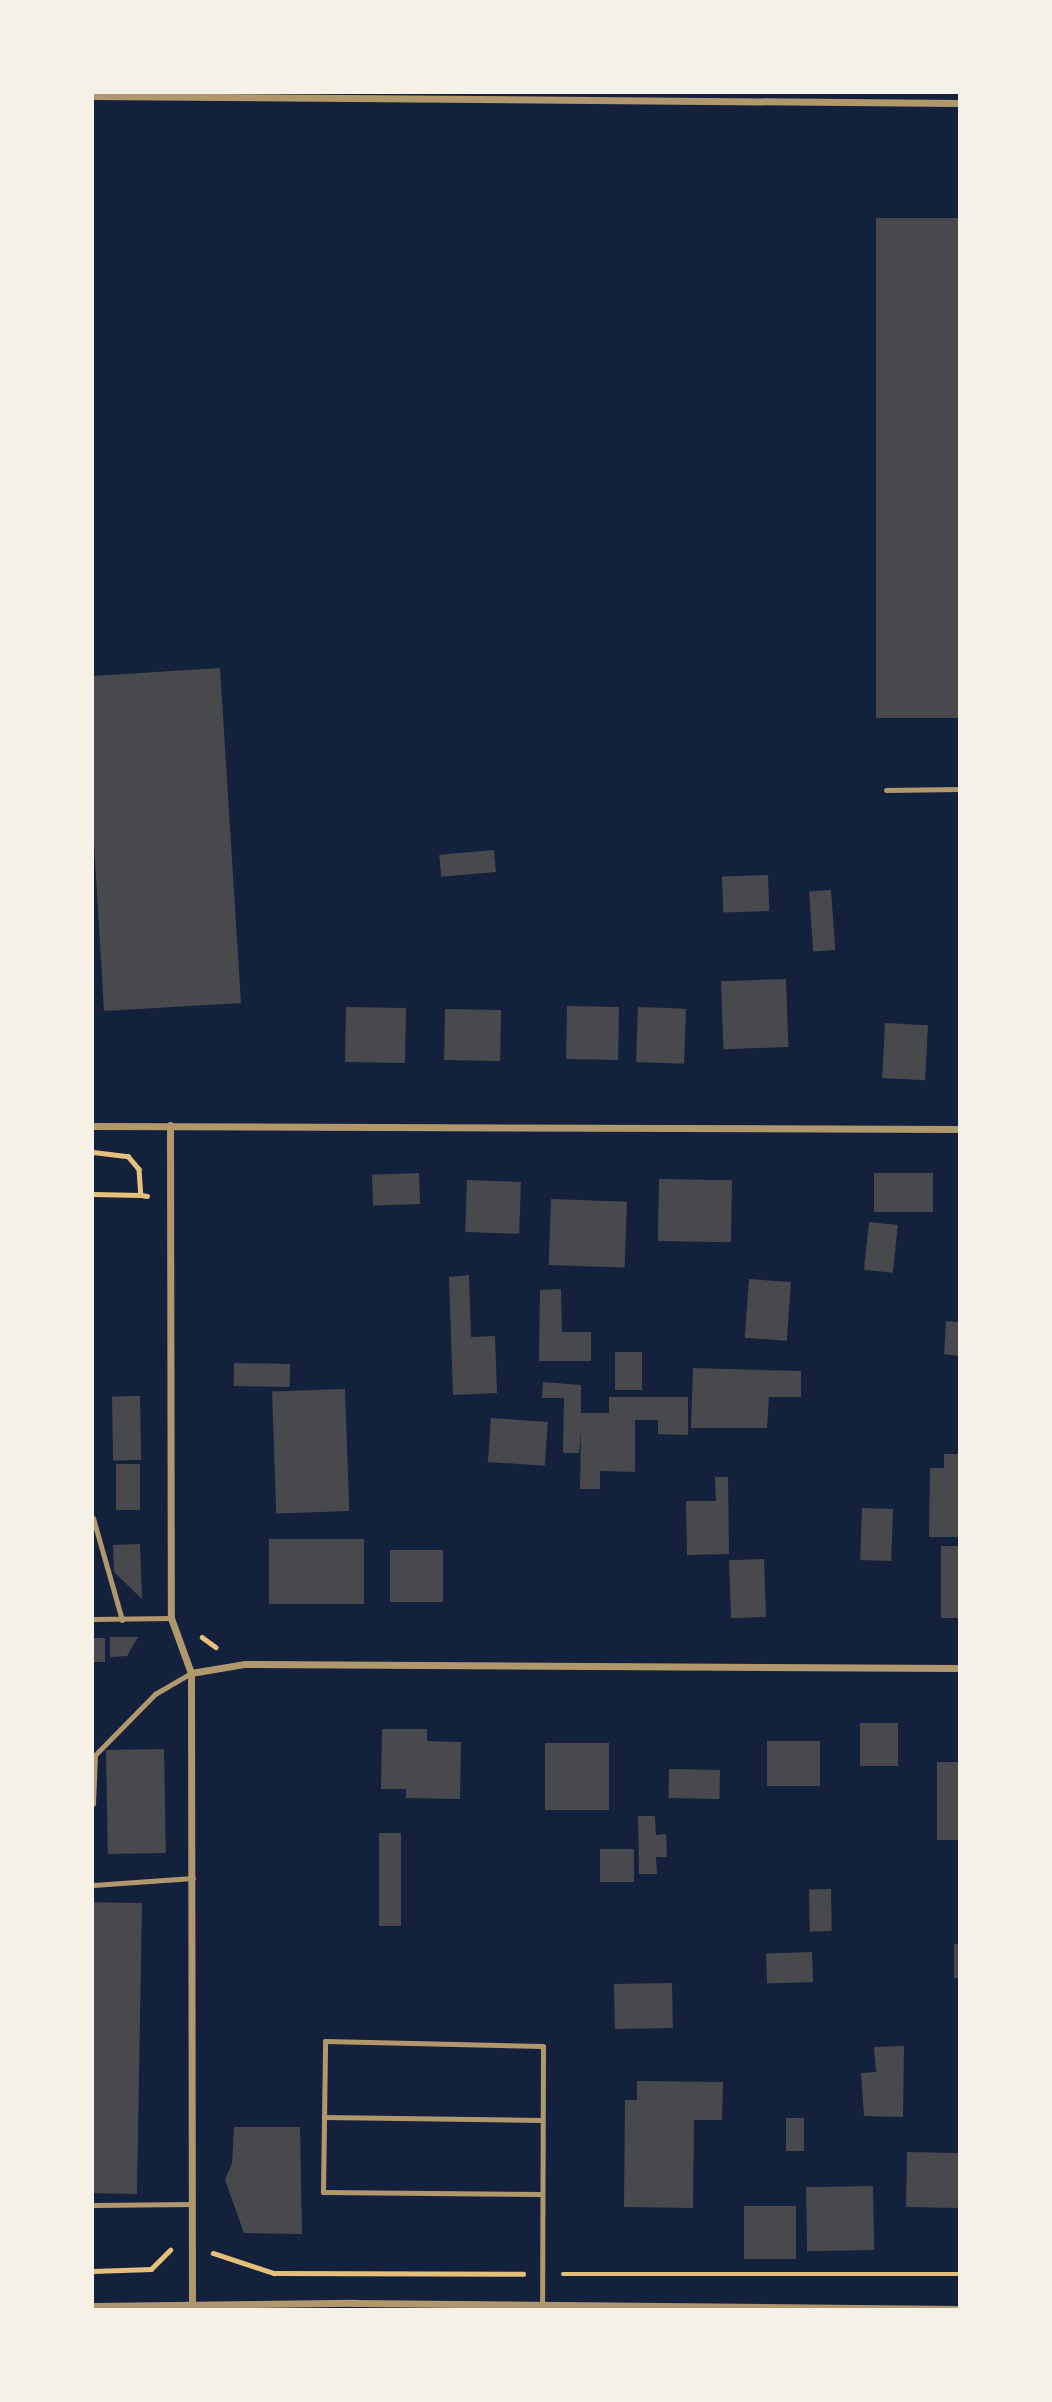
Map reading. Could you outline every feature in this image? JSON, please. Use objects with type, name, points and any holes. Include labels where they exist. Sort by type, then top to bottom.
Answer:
[{"type":"street","points":[[93,96],[959,103]]},
{"type":"street","points":[[170,1125],[171,1618],[191,1672],[192,2303]]},
{"type":"street","points":[[93,1126],[959,1129]]},
{"type":"street","points":[[191,1672],[245,1664],[959,1668]]},
{"type":"street","points":[[93,2306],[192,2303],[306,2306],[959,2309]]},
{"type":"lane","points":[[902,93],[903,103]]},
{"type":"lane","points":[[886,790],[959,789]]},
{"type":"lane","points":[[93,1518],[122,1620]]},
{"type":"lane","points":[[93,1619],[171,1618]]},
{"type":"lane","points":[[93,1804],[95,1755],[155,1694],[191,1672]]},
{"type":"lane","points":[[93,1885],[193,1878]]},
{"type":"lane","points":[[541,2194],[323,2192],[325,2041],[543,2046],[541,2305]]},
{"type":"lane","points":[[324,2118],[542,2120]]},
{"type":"lane","points":[[93,2205],[192,2204]]},
{"type":"path","points":[[93,1194],[141,1195]]},
{"type":"building","points":[[876,218],[959,218],[959,718],[876,718]]},
{"type":"building","points":[[220,668],[241,1003],[104,1011],[93,825],[93,676]]},
{"type":"building","points":[[494,850],[496,872],[441,877],[439,855]]},
{"type":"building","points":[[768,875],[769,911],[723,913],[722,877]]},
{"type":"building","points":[[831,890],[835,950],[813,951],[809,892]]},
{"type":"building","points":[[786,979],[788,1047],[723,1049],[721,981]]},
{"type":"building","points":[[567,1006],[619,1007],[618,1060],[566,1059]]},
{"type":"building","points":[[346,1007],[406,1008],[405,1063],[345,1062]]},
{"type":"building","points":[[638,1007],[686,1009],[684,1064],[636,1062]]},
{"type":"building","points":[[445,1009],[501,1010],[500,1061],[444,1060]]},
{"type":"building","points":[[885,1023],[928,1025],[925,1080],[882,1078]]},
{"type":"building","points":[[419,1173],[420,1204],[373,1206],[372,1175]]},
{"type":"building","points":[[874,1173],[933,1173],[933,1212],[874,1212]]},
{"type":"building","points":[[659,1179],[732,1180],[731,1242],[658,1241]]},
{"type":"building","points":[[467,1180],[521,1182],[519,1234],[465,1232]]},
{"type":"building","points":[[551,1199],[627,1202],[625,1268],[549,1265]]},
{"type":"building","points":[[869,1222],[898,1225],[893,1273],[864,1270]]},
{"type":"building","points":[[469,1275],[471,1337],[495,1336],[497,1393],[453,1395],[449,1277]]},
{"type":"building","points":[[749,1279],[791,1282],[787,1341],[745,1338]]},
{"type":"building","points":[[561,1289],[562,1332],[591,1332],[591,1361],[539,1361],[540,1290]]},
{"type":"building","points":[[946,1321],[959,1322],[959,1356],[944,1354]]},
{"type":"building","points":[[615,1352],[642,1352],[642,1390],[615,1390]]},
{"type":"building","points":[[234,1363],[290,1364],[290,1387],[234,1386]]},
{"type":"building","points":[[693,1368],[801,1371],[801,1397],[769,1397],[767,1428],[691,1428]]},
{"type":"building","points":[[543,1382],[581,1385],[581,1413],[609,1413],[609,1397],[688,1397],[688,1435],[658,1434],[658,1420],[635,1420],[635,1472],[600,1471],[600,1489],[580,1489],[581,1431],[579,1453],[563,1453],[564,1398],[542,1398]]},
{"type":"building","points":[[345,1389],[349,1511],[276,1513],[272,1392]]},
{"type":"building","points":[[112,1396],[140,1396],[141,1460],[113,1460]]},
{"type":"building","points":[[491,1418],[548,1422],[545,1466],[488,1462]]},
{"type":"building","points":[[944,1454],[959,1454],[959,1537],[929,1537],[930,1468],[944,1468]]},
{"type":"building","points":[[116,1464],[140,1464],[140,1510],[116,1510]]},
{"type":"building","points":[[715,1477],[728,1477],[729,1554],[687,1555],[686,1501],[716,1501]]},
{"type":"building","points":[[862,1508],[893,1509],[891,1561],[860,1560]]},
{"type":"building","points":[[269,1539],[364,1539],[364,1604],[269,1604]]},
{"type":"building","points":[[140,1544],[142,1599],[114,1572],[113,1545]]},
{"type":"building","points":[[941,1546],[959,1546],[959,1618],[941,1618]]},
{"type":"building","points":[[390,1550],[443,1550],[443,1602],[390,1602]]},
{"type":"building","points":[[764,1559],[766,1617],[731,1618],[729,1560]]},
{"type":"building","points":[[110,1637],[138,1637],[127,1656],[110,1657]]},
{"type":"building","points":[[93,1638],[105,1638],[105,1662],[93,1662]]},
{"type":"building","points":[[860,1723],[898,1723],[898,1766],[860,1766]]},
{"type":"building","points":[[382,1729],[427,1729],[427,1741],[461,1742],[460,1799],[406,1798],[406,1789],[381,1789]]},
{"type":"building","points":[[767,1741],[820,1741],[820,1786],[767,1786]]},
{"type":"building","points":[[545,1743],[609,1743],[609,1810],[545,1810]]},
{"type":"building","points":[[164,1749],[166,1853],[108,1854],[106,1750]]},
{"type":"building","points":[[937,1762],[959,1762],[959,1840],[937,1840]]},
{"type":"building","points":[[669,1769],[720,1770],[719,1799],[668,1798]]},
{"type":"building","points":[[638,1816],[655,1816],[656,1835],[666,1834],[667,1857],[656,1857],[657,1874],[639,1874]]},
{"type":"building","points":[[379,1833],[401,1833],[401,1926],[379,1926]]},
{"type":"building","points":[[600,1849],[634,1849],[634,1882],[600,1882]]},
{"type":"building","points":[[809,1889],[831,1889],[832,1931],[810,1931]]},
{"type":"building","points":[[93,1902],[142,1903],[137,2194],[93,2193]]},
{"type":"building","points":[[954,1944],[959,1944],[959,1978],[954,1978]]},
{"type":"building","points":[[812,1952],[813,1982],[767,1984],[766,1954]]},
{"type":"building","points":[[672,1983],[673,2028],[615,2029],[614,1984]]},
{"type":"building","points":[[904,2046],[903,2117],[864,2116],[861,2073],[876,2072],[874,2047]]},
{"type":"building","points":[[637,2081],[723,2082],[722,2120],[694,2120],[693,2208],[624,2207],[625,2100],[637,2100]]},
{"type":"building","points":[[786,2118],[804,2118],[804,2151],[786,2151]]},
{"type":"building","points":[[234,2127],[300,2127],[302,2234],[244,2233],[225,2180],[232,2163]]},
{"type":"building","points":[[907,2152],[959,2153],[958,2208],[906,2207]]},
{"type":"building","points":[[873,2186],[874,2250],[807,2251],[806,2187]]},
{"type":"building","points":[[744,2206],[796,2206],[796,2259],[744,2259]]}]
